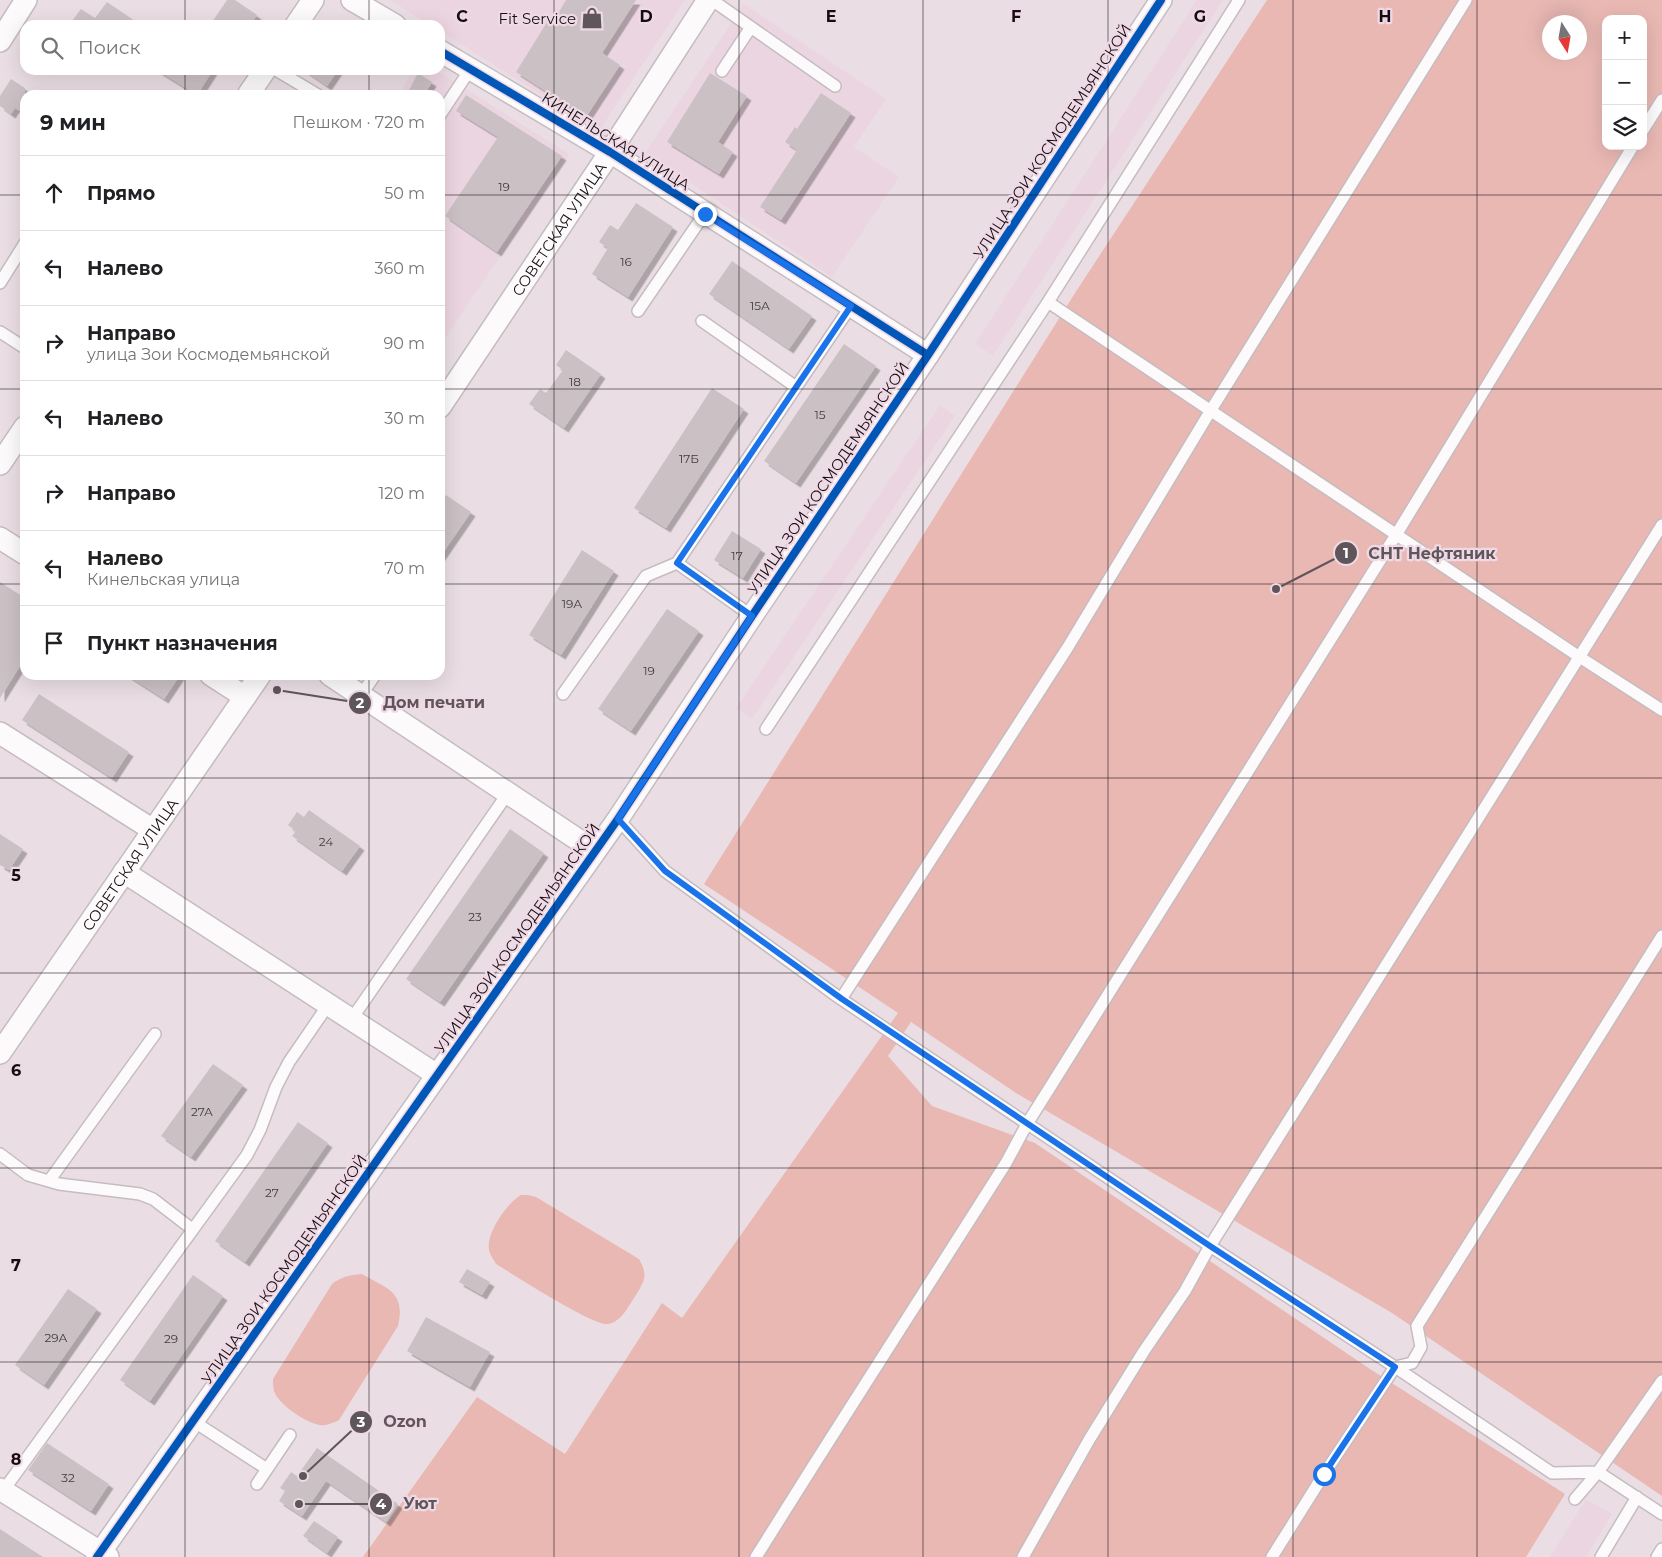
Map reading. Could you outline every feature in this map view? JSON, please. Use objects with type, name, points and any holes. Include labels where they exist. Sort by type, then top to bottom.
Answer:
[{"type":"street","points":[[0,41],[26,0]]},
{"type":"street","points":[[299,20],[313,0]]},
{"type":"street","points":[[352,0],[386,20]]},
{"type":"street","name":"СОВЕТСКАЯ УЛИЦА","points":[[445,399],[710,0]]},
{"type":"street","name":"УЛИЦА ЗОИ КОСМОДЕМЬЯНСКОЙ","points":[[102,1555],[193,1421],[618,819],[928,355],[1161,0]]},
{"type":"street","name":"КИНЕЛЬСКАЯ УЛИЦА","points":[[445,54],[610,152],[928,355]]},
{"type":"street","points":[[251,90],[262,75]]},
{"type":"street","points":[[0,464],[20,434]]},
{"type":"street","points":[[0,538],[20,551]]},
{"type":"street","points":[[219,680],[245,697]]},
{"type":"street","name":"СОВЕТСКАЯ УЛИЦА","points":[[0,1053],[257,680]]},
{"type":"street","points":[[338,680],[596,851]]},
{"type":"street","points":[[0,733],[153,830]]},
{"type":"street","points":[[124,872],[437,1075]]},
{"type":"street","points":[[1,1490],[102,1555]]},
{"type":"lane","points":[[710,0],[835,86]]},
{"type":"lane","points":[[766,729],[1048,302],[1239,0]]},
{"type":"lane","points":[[842,999],[1068,647],[1211,410],[1466,0]]},
{"type":"lane","points":[[722,71],[751,27]]},
{"type":"lane","points":[[445,107],[471,68]]},
{"type":"lane","points":[[284,75],[310,90]]},
{"type":"lane","points":[[1647,124],[1662,100]]},
{"type":"lane","points":[[756,1557],[1006,1163],[1027,1124],[1396,535],[1632,150]]},
{"type":"lane","points":[[638,311],[705,214]]},
{"type":"lane","points":[[0,283],[20,251]]},
{"type":"lane","points":[[1048,302],[1578,656],[1662,710]]},
{"type":"lane","points":[[563,694],[646,576],[677,563],[851,306]]},
{"type":"lane","points":[[702,321],[796,387]]},
{"type":"lane","points":[[0,332],[20,345]]},
{"type":"lane","points":[[1022,1557],[1144,1350],[1185,1291],[1210,1246],[1578,656],[1662,525]]},
{"type":"lane","points":[[677,563],[752,616]]},
{"type":"lane","points":[[361,695],[372,680]]},
{"type":"lane","points":[[351,1020],[508,793]]},
{"type":"lane","points":[[618,819],[665,871],[842,999],[1210,1246],[1552,1473],[1598,1472],[1662,1514]]},
{"type":"lane","points":[[1272,1557],[1395,1367],[1412,1363],[1421,1346],[1417,1326],[1662,936]]},
{"type":"lane","points":[[1,1490],[247,1155],[260,1130],[276,1086],[289,1062],[328,1005]]},
{"type":"lane","points":[[49,1181],[155,1034]]},
{"type":"lane","points":[[0,1154],[28,1174],[59,1184],[140,1194],[153,1199],[192,1229]]},
{"type":"lane","points":[[1575,1499],[1598,1472],[1662,1381]]},
{"type":"lane","points":[[193,1421],[267,1469]]},
{"type":"lane","points":[[257,1484],[290,1435]]},
{"type":"lane","points":[[1601,1557],[1637,1497]]},
{"type":"lane","points":[[1657,1557],[1662,1549]]},
{"type":"shaded area","points":[[390,0],[685,0],[599,131],[445,34],[445,20],[422,20]]},
{"type":"shaded area","points":[[1197,0],[1223,0],[993,356],[975,344]]},
{"type":"shaded area","points":[[1267,0],[1662,0],[1662,1496],[1392,1313],[1016,1093],[911,1022],[888,1056],[932,1106],[1035,1143],[1370,1369],[1565,1494],[1526,1557],[363,1557],[477,1397],[565,1454],[662,1303],[682,1318],[898,1013],[704,884],[1075,293]]},
{"type":"shaded area","points":[[744,4],[886,99],[854,147],[899,177],[832,277],[645,153]]},
{"type":"shaded area","points":[[411,75],[444,75],[569,154],[445,339],[445,90],[401,90]]},
{"type":"shaded area","points":[[940,405],[955,416],[752,719],[736,708]]},
{"type":"shaded area","points":[[521,1195],[536,1197],[639,1259],[644,1270],[643,1283],[627,1310],[613,1323],[608,1324],[587,1317],[553,1299],[496,1264],[489,1250],[491,1235],[504,1211]]},
{"type":"shaded area","points":[[362,1274],[392,1292],[397,1298],[400,1314],[398,1326],[339,1420],[325,1425],[314,1424],[281,1402],[274,1391],[273,1379],[332,1284],[346,1277]]},
{"type":"shaded area","points":[[1586,1499],[1612,1514],[1586,1557],[1550,1557]]},
{"type":"building","points":[[227,0],[235,0],[257,15],[254,20],[213,20]]},
{"type":"building","points":[[566,0],[636,0],[602,53],[620,65],[586,117],[516,72],[549,19],[553,22]]},
{"type":"building","points":[[107,2],[134,20],[73,20],[81,9],[95,18]]},
{"type":"building","points":[[710,73],[747,96],[718,142],[733,152],[719,174],[667,142]]},
{"type":"building","points":[[165,75],[210,75],[200,90],[189,90]]},
{"type":"building","points":[[311,75],[335,75],[327,86]]},
{"type":"building","points":[[417,75],[421,75],[432,82],[427,90],[409,90]]},
{"type":"building","points":[[11,79],[25,88],[25,90],[20,90],[20,111],[15,108],[11,114],[0,106],[0,96]]},
{"type":"building","points":[[821,93],[851,113],[781,220],[760,207],[797,150],[785,142],[795,127],[797,129]]},
{"type":"building","points":[[466,95],[562,156],[497,252],[445,216],[498,137],[456,111]]},
{"type":"building","points":[[636,203],[673,227],[628,297],[592,274],[608,248],[599,242],[610,225],[618,230]]},
{"type":"building","points":[[732,261],[812,316],[789,349],[709,294]]},
{"type":"building","points":[[844,344],[876,366],[796,483],[764,461]]},
{"type":"building","points":[[566,350],[601,374],[564,428],[529,404],[540,389],[546,393],[563,370],[556,365]]},
{"type":"building","points":[[712,388],[744,409],[666,528],[634,508]]},
{"type":"building","points":[[446,495],[471,512],[445,550]]},
{"type":"building","points":[[732,531],[761,549],[743,578],[714,560]]},
{"type":"building","points":[[582,550],[614,571],[561,655],[529,635]]},
{"type":"building","points":[[0,582],[20,595],[20,666],[0,698]]},
{"type":"building","points":[[667,609],[699,631],[631,731],[598,709]]},
{"type":"building","points":[[135,680],[177,680],[164,699]]},
{"type":"building","points":[[39,694],[129,752],[112,778],[22,720]]},
{"type":"building","points":[[309,810],[360,846],[342,871],[292,836],[296,831],[288,825],[297,812],[304,817]]},
{"type":"building","points":[[510,829],[544,853],[440,1002],[406,979]]},
{"type":"building","points":[[0,834],[23,849],[9,870],[0,865]]},
{"type":"building","points":[[213,1064],[243,1085],[191,1157],[161,1136]]},
{"type":"building","points":[[298,1122],[328,1143],[245,1262],[215,1241]]},
{"type":"building","points":[[467,1269],[490,1282],[482,1295],[459,1282]]},
{"type":"building","points":[[193,1275],[223,1296],[150,1401],[120,1380]]},
{"type":"building","points":[[68,1289],[97,1309],[44,1385],[15,1365]]},
{"type":"building","points":[[426,1317],[490,1352],[470,1387],[407,1351]]},
{"type":"building","points":[[47,1443],[109,1484],[91,1511],[28,1470]]},
{"type":"building","points":[[317,1448],[398,1504],[386,1522],[326,1481],[302,1516],[279,1501],[285,1491],[280,1488],[291,1472],[297,1476]]},
{"type":"building","points":[[314,1521],[338,1537],[327,1553],[303,1536]]},
{"type":"building","points":[[0,1529],[43,1557],[0,1557]]},
{"type":"cycle path","points":[[97,1557],[618,819],[928,355],[1161,0]]},
{"type":"cycle path","points":[[445,54],[610,152],[928,355]]},
{"type":"place","name":"Fit Service","points":[[592,18]]},
{"type":"place","name":"СНТ Нефтяник","points":[[1276,589]]},
{"type":"place","name":"Дом печати","points":[[277,690]]},
{"type":"place","name":"Ozon","points":[[303,1476]]},
{"type":"place","name":"Уют","points":[[299,1504]]},
{"type":"route","points":[[705,214],[851,306],[677,563],[752,616],[618,819],[665,871],[842,999],[1210,1246],[1395,1367],[1324,1474]]}]
